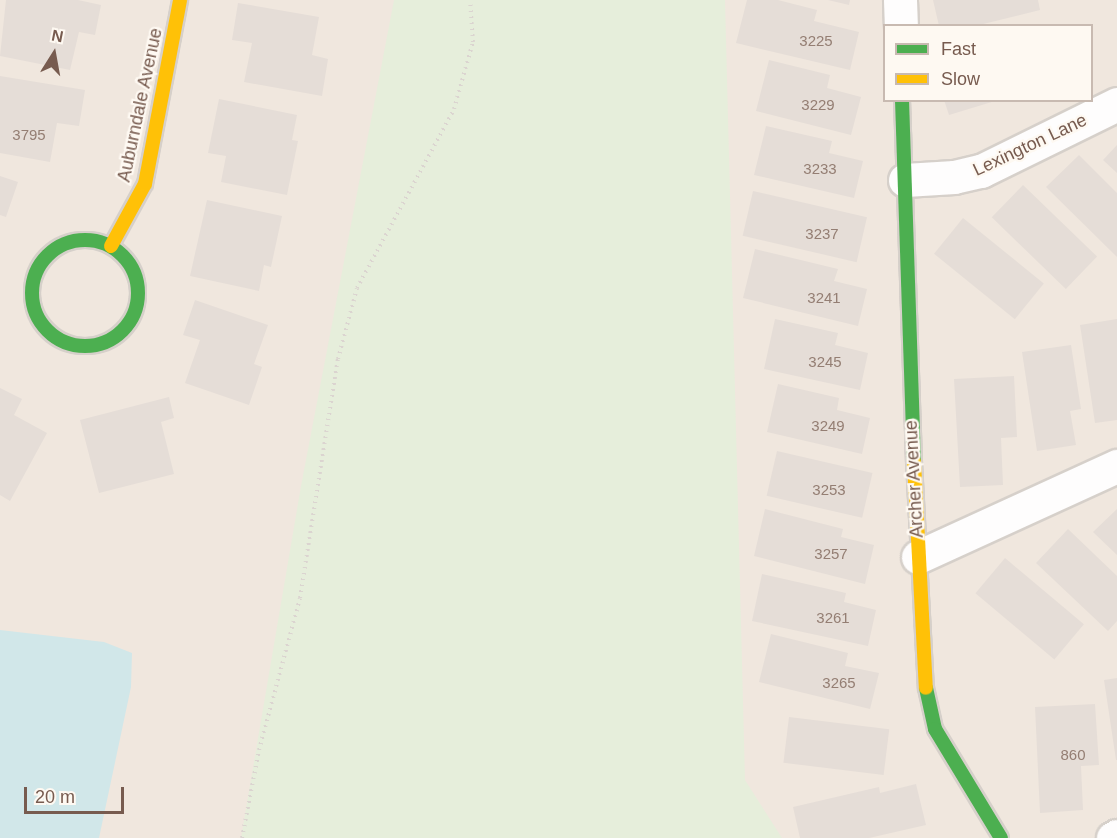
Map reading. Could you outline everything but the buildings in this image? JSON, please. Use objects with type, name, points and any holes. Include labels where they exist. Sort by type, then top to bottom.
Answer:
[{"type":"street","name":"Auburndale Avenue","points":[[111,246],[145,184],[180,0]]},
{"type":"street","points":[[900,0],[901,24]]},
{"type":"street","name":"Archer Avenue","points":[[902,102],[918,557],[925,684],[935,729],[1001,838]]},
{"type":"street","name":"Lexington Lane","points":[[904,180],[954,177],[981,171],[1117,104]]},
{"type":"street","points":[[93,240],[111,246],[133,270],[137,303],[132,319],[122,332],[92,346],[59,339],[45,328],[31,294],[43,260],[57,248],[74,241],[93,240]]},
{"type":"street","points":[[918,557],[1117,466]]},
{"type":"street","points":[[1113,838],[1117,836]]},
{"type":"path","points":[[242,838],[259,750],[300,598],[338,359],[357,288],[454,110],[473,42],[470,0]]},
{"type":"shaded area","points":[[0,0],[1117,0],[1117,838],[0,838]]},
{"type":"shaded area","points":[[0,630],[104,642],[132,653],[131,687],[99,838],[0,838]]},
{"type":"green space","points":[[394,0],[725,0],[745,780],[782,838],[241,838],[301,486]]},
{"type":"traffic: fast","points":[[902,102],[914,462]]},
{"type":"traffic: fast","points":[[85,240],[105,244],[122,256],[134,273],[138,293],[134,313],[122,330],[105,342],[85,346],[65,342],[48,330],[36,313],[32,293],[36,273],[48,256],[65,244],[85,240]]},
{"type":"traffic: fast","points":[[926,688],[935,729],[1001,838]]},
{"type":"traffic: slow","points":[[111,246],[145,184],[180,0]]},
{"type":"traffic: slow","points":[[914,462],[926,688]]}]
